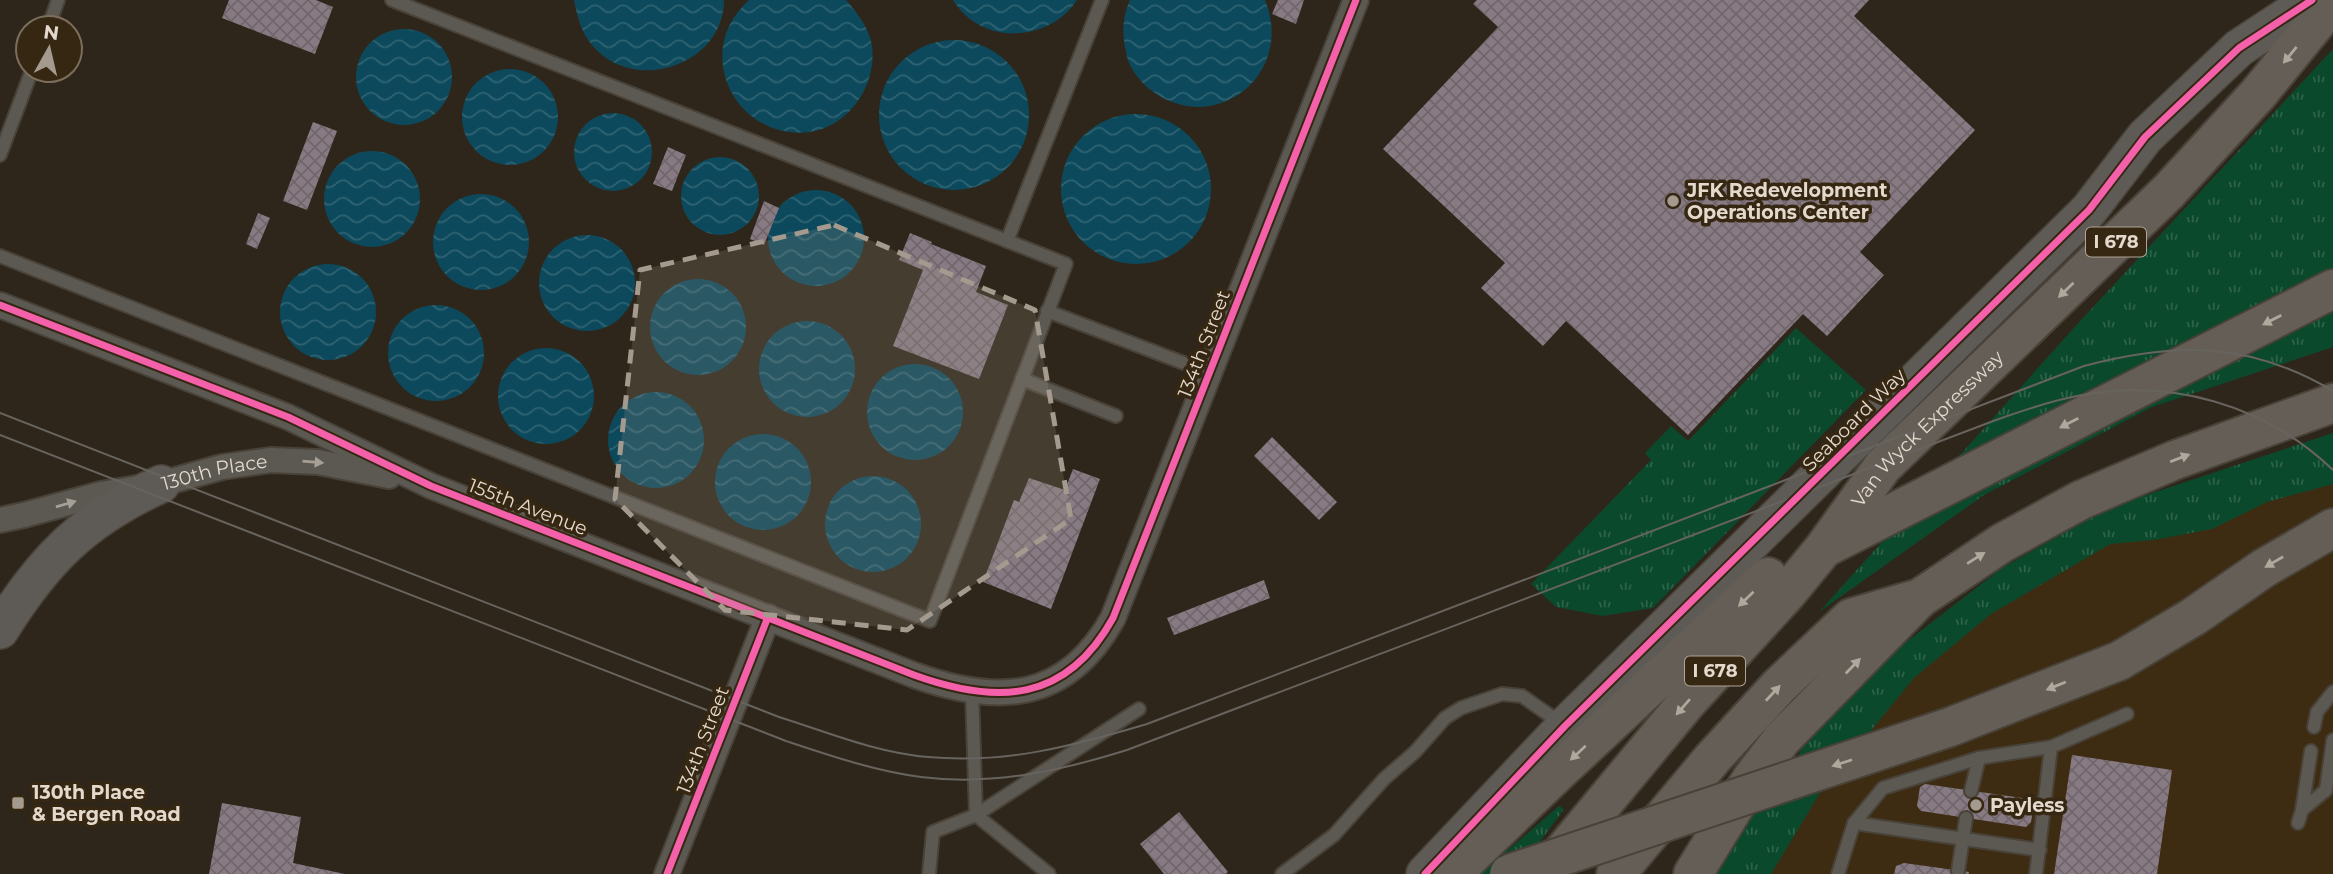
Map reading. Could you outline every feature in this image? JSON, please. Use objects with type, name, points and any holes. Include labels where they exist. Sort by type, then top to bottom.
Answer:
[{"type":"highway","name":"Van Wyck Expressway","points":[[1545,874],[1687,702],[1787,593],[1824,548],[1883,466],[2168,192],[2258,94],[2333,2]]},
{"type":"highway","points":[[1824,548],[2333,289]]},
{"type":"highway","name":"I 678","points":[[1616,874],[1712,759],[1779,686],[1851,618],[1920,598],[1966,564],[2002,542],[2081,500],[2175,460],[2333,403]]},
{"type":"highway","points":[[1452,874],[1558,772],[1735,610],[1883,466]]},
{"type":"highway","points":[[1509,874],[1950,727],[2119,661],[2193,617],[2264,568],[2333,528]]},
{"type":"highway","points":[[1693,874],[1752,778],[1782,739],[1920,598]]},
{"type":"street","name":"134th Street","points":[[1054,680],[1083,660],[1100,641],[1113,618],[1356,0]]},
{"type":"street","name":"Seaboard Way","points":[[1425,874],[1565,726],[2089,210],[2145,137],[2239,48],[2312,0]]},
{"type":"street","name":"155th Avenue","points":[[0,305],[288,417],[431,486],[914,675],[988,694],[1021,691],[1054,680]]},
{"type":"street","name":"130th Place","points":[[0,520],[101,494],[161,484],[234,465],[271,460],[340,465],[431,486]]},
{"type":"street","points":[[0,630],[40,571],[73,538],[109,511],[161,484]]},
{"type":"street","name":"134th Street","points":[[667,874],[768,617]]},
{"type":"lane","points":[[0,256],[930,621],[1066,264],[392,0]]},
{"type":"lane","points":[[1007,241],[1102,0]]},
{"type":"lane","points":[[0,155],[27,84]]},
{"type":"lane","points":[[1047,311],[1210,373]]},
{"type":"lane","points":[[1022,379],[1116,416]]},
{"type":"lane","points":[[972,692],[976,815],[1049,874]]},
{"type":"lane","points":[[1282,874],[1334,835],[1384,779],[1415,752],[1445,718],[1461,708],[1502,694],[1522,696],[1565,726]]},
{"type":"lane","points":[[2314,727],[2317,712],[2332,697]]},
{"type":"lane","points":[[929,874],[933,832],[976,815],[1139,709]]},
{"type":"lane","points":[[1838,874],[1854,823],[1883,788],[1979,758],[2051,747],[2127,714]]},
{"type":"lane","points":[[2302,810],[2326,789],[2333,740]]},
{"type":"lane","points":[[2036,874],[2051,747]]},
{"type":"lane","points":[[2298,823],[2311,751]]},
{"type":"lane","points":[[1971,791],[1979,758]]},
{"type":"lane","points":[[1958,871],[1966,818]]},
{"type":"lane","points":[[1854,823],[2040,850]]},
{"type":"highlighted area","points":[[834,225],[1035,310],[1071,519],[907,630],[725,610],[615,499],[640,270]]},
{"type":"shaded area","points":[[2333,471],[2333,874],[1762,874],[1814,786],[1909,674],[1988,607],[2112,538]]},
{"type":"green space","points":[[2333,49],[2333,347],[2152,407],[1984,495],[1819,612],[2081,320]]},
{"type":"green space","points":[[1796,328],[1866,390],[1653,608],[1603,616],[1556,607],[1531,584],[1651,460],[1645,453],[1671,426],[1688,441]]},
{"type":"green space","points":[[2333,433],[2333,484],[2267,502],[2212,529],[2154,540],[2110,544],[1991,614],[1914,678],[1820,793],[1771,874],[1706,874],[1786,749],[1797,757],[1820,718],[1901,646],[2002,568],[2110,507]]},
{"type":"green space","points":[[1559,806],[1564,809],[1516,874],[1480,874]]},
{"type":"water","points":[[574,0],[724,0],[720,23],[709,42],[693,56],[673,66],[652,70],[630,68],[609,60],[592,45],[580,24]]},
{"type":"water","points":[[749,0],[846,0],[864,24],[873,53],[865,88],[852,109],[843,117],[816,131],[782,131],[751,116],[739,104],[724,72],[722,52],[730,24]]},
{"type":"water","points":[[953,0],[1077,0],[1065,14],[1050,25],[1015,33],[997,32],[980,25],[965,15]]},
{"type":"water","points":[[1130,0],[1265,0],[1271,28],[1269,53],[1258,75],[1242,92],[1221,103],[1198,107],[1173,102],[1148,88],[1129,62],[1123,26]]},
{"type":"water","points":[[404,29],[422,32],[438,43],[449,59],[452,77],[449,95],[438,111],[422,122],[404,125],[386,122],[370,111],[359,95],[356,77],[359,59],[370,43],[386,32]]},
{"type":"water","points":[[954,40],[983,46],[1007,62],[1023,86],[1029,115],[1023,144],[1007,168],[983,184],[954,190],[925,184],[901,168],[885,144],[879,115],[885,86],[901,62],[925,46]]},
{"type":"water","points":[[510,69],[528,72],[544,83],[555,99],[558,117],[555,135],[544,151],[528,162],[510,165],[492,162],[476,151],[465,135],[462,117],[465,99],[476,83],[492,72]]},
{"type":"water","points":[[613,113],[628,116],[640,125],[649,137],[652,152],[649,167],[640,179],[628,188],[613,191],[598,188],[586,179],[577,167],[574,152],[577,137],[586,125],[598,116]]},
{"type":"water","points":[[1136,114],[1165,120],[1189,136],[1205,160],[1211,189],[1205,218],[1189,242],[1165,258],[1136,264],[1107,258],[1083,242],[1067,218],[1061,189],[1067,160],[1083,136],[1107,120]]},
{"type":"water","points":[[372,151],[390,154],[406,165],[417,181],[420,199],[417,217],[406,233],[390,244],[372,247],[354,244],[338,233],[327,217],[324,199],[327,181],[338,165],[354,154]]},
{"type":"water","points":[[720,157],[735,160],[752,174],[759,196],[756,211],[742,228],[720,235],[705,232],[688,218],[681,196],[684,181],[698,164]]},
{"type":"water","points":[[816,190],[835,193],[850,204],[861,219],[864,238],[861,257],[850,272],[835,283],[816,286],[797,283],[782,272],[771,257],[768,238],[771,219],[782,204],[797,193]]},
{"type":"water","points":[[481,194],[499,197],[515,208],[526,224],[529,242],[526,260],[515,276],[499,287],[481,290],[463,287],[447,276],[436,260],[433,242],[436,224],[447,208],[463,197]]},
{"type":"water","points":[[587,235],[606,238],[621,249],[632,264],[635,283],[632,302],[621,317],[606,328],[587,331],[568,328],[553,317],[542,302],[539,283],[542,264],[553,249],[568,238]]},
{"type":"water","points":[[328,264],[346,267],[362,278],[373,294],[376,312],[373,330],[362,346],[346,357],[328,360],[310,357],[294,346],[283,330],[280,312],[283,294],[294,278],[310,267]]},
{"type":"water","points":[[698,279],[716,282],[732,293],[743,309],[746,327],[743,345],[732,361],[716,372],[698,375],[680,372],[664,361],[653,345],[650,327],[653,309],[664,293],[680,282]]},
{"type":"water","points":[[436,305],[454,308],[470,319],[481,335],[484,353],[481,371],[470,387],[454,398],[436,401],[418,398],[402,387],[391,371],[388,353],[391,335],[402,319],[418,308]]},
{"type":"water","points":[[807,321],[825,324],[841,335],[852,351],[855,369],[852,387],[841,403],[825,414],[807,417],[789,414],[773,403],[762,387],[759,369],[762,351],[773,335],[789,324]]},
{"type":"water","points":[[546,348],[564,351],[580,362],[591,378],[594,396],[591,414],[580,430],[564,441],[546,444],[528,441],[512,430],[501,414],[498,396],[501,378],[512,362],[528,351]]},
{"type":"water","points":[[915,364],[933,367],[949,378],[960,394],[963,412],[960,430],[949,446],[933,457],[915,460],[897,457],[881,446],[870,430],[867,412],[870,394],[881,378],[897,367]]},
{"type":"water","points":[[656,392],[674,395],[690,406],[701,422],[704,440],[701,458],[690,474],[674,485],[656,488],[638,485],[622,474],[611,458],[608,440],[611,422],[622,406],[638,395]]},
{"type":"water","points":[[763,434],[781,437],[797,448],[808,464],[811,482],[808,500],[797,516],[781,527],[763,530],[745,527],[729,516],[718,500],[715,482],[718,464],[729,448],[745,437]]},
{"type":"water","points":[[873,476],[891,479],[907,490],[918,506],[921,524],[918,542],[907,558],[891,569],[873,572],[855,569],[839,558],[828,542],[825,524],[828,506],[839,490],[855,479]]},
{"type":"building","points":[[229,0],[316,0],[333,7],[315,54],[222,18]]},
{"type":"building","points":[[1278,0],[1304,0],[1296,24],[1272,14]]},
{"type":"building","name":"JFK Redevelopment Operations Center","points":[[1477,0],[1869,0],[1854,16],[1975,130],[1860,252],[1884,275],[1827,336],[1803,314],[1688,435],[1566,321],[1543,346],[1481,288],[1505,263],[1383,149],[1498,27],[1473,4]]},
{"type":"building","points":[[313,122],[337,131],[307,210],[283,201]]},
{"type":"building","points":[[668,147],[686,155],[672,191],[653,184]]},
{"type":"building","points":[[764,201],[779,208],[764,245],[750,239]]},
{"type":"building","points":[[258,213],[270,218],[257,249],[246,244]]},
{"type":"building","points":[[910,233],[986,266],[976,292],[1008,305],[979,379],[893,346],[923,270],[899,260]]},
{"type":"building","points":[[1272,437],[1337,502],[1319,520],[1254,456]]},
{"type":"building","points":[[1073,469],[1100,479],[1051,609],[983,582],[1014,500],[1019,502],[1029,478],[1065,490]]},
{"type":"building","points":[[1264,580],[1270,598],[1174,635],[1167,618]]},
{"type":"building","points":[[2072,755],[2172,770],[2157,874],[2054,874]]},
{"type":"building","name":"Payless","points":[[1925,784],[2029,799],[2034,804],[2031,822],[2026,827],[1921,811],[1917,806],[1920,787]]},
{"type":"building","points":[[222,803],[301,817],[293,863],[345,874],[209,874]]},
{"type":"building","points":[[1179,812],[1228,872],[1226,874],[1164,874],[1140,844]]},
{"type":"building","points":[[1904,863],[1969,874],[1894,874],[1896,866]]},
{"type":"tram line","points":[[0,413],[779,717],[852,741],[909,755],[985,758],[1066,746],[1147,724],[2084,366],[2149,353],[2211,351],[2271,363],[2333,391]]},
{"type":"tram line","points":[[0,435],[786,741],[887,771],[921,777],[974,780],[1026,775],[1127,750],[1996,420],[2067,398],[2112,391],[2147,391],[2214,401],[2277,428],[2306,447],[2333,470]]},
{"type":"cycle path","points":[[0,305],[288,417],[431,486],[914,675],[973,691],[1001,693],[1027,690],[1051,681],[1074,667],[1094,646],[1113,618],[1356,0]]},
{"type":"cycle path","points":[[1425,874],[1565,726],[2089,210],[2145,137],[2239,48],[2312,0]]},
{"type":"cycle path","points":[[667,874],[768,617]]},
{"type":"place","name":"JFK Redevelopment Operations Center","points":[[1673,201]]},
{"type":"place","name":"130th Place & Bergen Road","points":[[18,803]]},
{"type":"place","name":"Payless","points":[[1976,805]]}]
